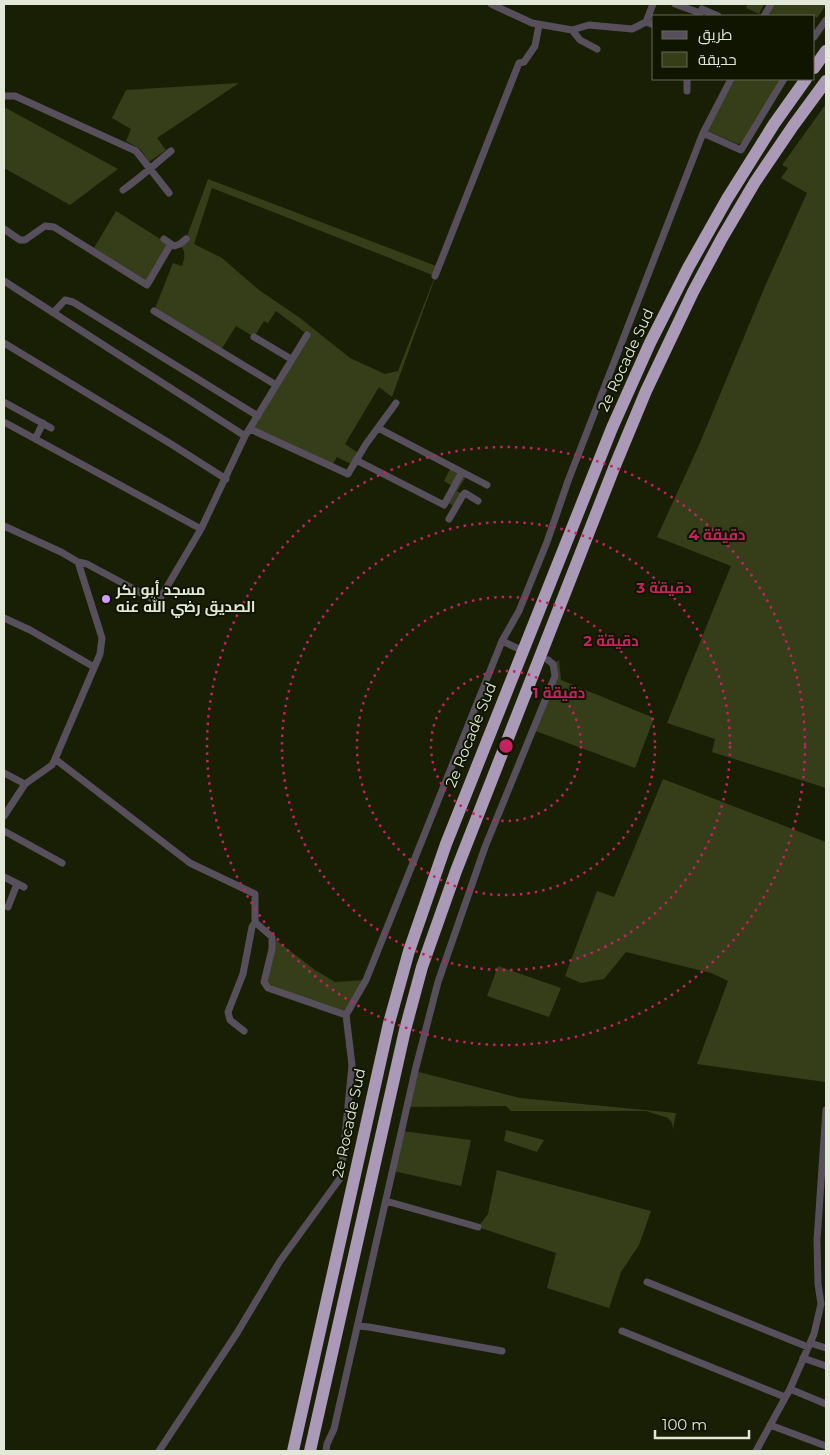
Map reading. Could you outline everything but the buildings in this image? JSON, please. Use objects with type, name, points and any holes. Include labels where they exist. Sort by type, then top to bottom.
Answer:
[{"type":"highway","points":[[815,67],[826,51]]},
{"type":"highway","name":"2e Rocade Sud","points":[[293,1451],[389,1023],[409,951],[446,844],[608,437],[650,343],[688,268],[727,199],[774,124],[805,80]]},
{"type":"highway","name":"2e Rocade Sud","points":[[310,1451],[405,1030],[422,967],[456,871],[614,468],[668,343],[722,238],[755,182],[826,81]]},
{"type":"street","points":[[491,4],[532,23],[572,30],[588,25],[632,29],[650,23],[654,4]]},
{"type":"street","points":[[675,4],[715,15]]},
{"type":"street","points":[[765,15],[771,4]]},
{"type":"street","points":[[815,36],[826,20]]},
{"type":"street","points":[[435,276],[520,63],[524,62],[535,46],[539,25]]},
{"type":"street","points":[[572,30],[580,40],[597,49]]},
{"type":"street","points":[[687,80],[687,91]]},
{"type":"street","points":[[159,1451],[237,1333],[280,1261],[341,1177],[352,1065],[346,1015],[366,980],[502,641],[518,611],[547,542],[568,481],[703,133],[730,80]]},
{"type":"street","points":[[703,133],[741,150],[783,80]]},
{"type":"street","points":[[4,96],[15,96],[136,151],[169,193]]},
{"type":"street","points":[[123,190],[171,151]]},
{"type":"street","points":[[4,230],[20,240],[25,240],[45,226],[54,227],[147,285],[171,244]]},
{"type":"street","points":[[164,239],[174,246],[186,239]]},
{"type":"street","points":[[4,281],[245,436]]},
{"type":"street","points":[[53,313],[65,300],[73,302],[258,416]]},
{"type":"street","points":[[154,311],[276,385]]},
{"type":"street","points":[[4,526],[61,552],[78,562],[87,564],[158,602],[201,529],[245,436],[307,335]]},
{"type":"street","points":[[254,337],[292,359]]},
{"type":"street","points":[[4,343],[226,479]]},
{"type":"street","points":[[4,402],[51,428]]},
{"type":"street","points":[[250,428],[348,474],[396,403]]},
{"type":"street","points":[[4,422],[201,529]]},
{"type":"street","points":[[35,439],[43,424]]},
{"type":"street","points":[[378,428],[487,485]]},
{"type":"street","points":[[356,460],[444,505],[462,472]]},
{"type":"street","points":[[449,519],[465,493],[478,501]]},
{"type":"street","points":[[446,502],[456,507]]},
{"type":"street","points":[[4,816],[25,784],[52,765],[100,654],[102,638],[78,562]]},
{"type":"street","points":[[4,618],[30,630],[94,667]]},
{"type":"street","points":[[502,641],[517,648]]},
{"type":"street","points":[[326,1451],[334,1429],[415,1072],[438,982],[485,847],[556,676],[553,664],[548,660]]},
{"type":"street","points":[[55,759],[190,863],[255,894],[255,922],[252,927],[251,940],[243,974],[228,1012],[230,1020],[244,1031]]},
{"type":"street","points":[[4,773],[25,784]]},
{"type":"street","points":[[4,831],[62,863]]},
{"type":"street","points":[[4,877],[20,885],[8,907]]},
{"type":"street","points":[[255,922],[272,937],[272,949],[264,982],[268,988],[346,1015]]},
{"type":"street","points":[[756,1451],[790,1389],[814,1334],[821,1304],[818,1284],[817,1240],[823,1205],[826,1110]]},
{"type":"street","points":[[386,1201],[478,1227]]},
{"type":"street","points":[[646,1282],[809,1345],[826,1348]]},
{"type":"street","points":[[358,1326],[502,1351]]},
{"type":"street","points":[[622,1332],[786,1397]]},
{"type":"street","points":[[803,1358],[826,1366]]},
{"type":"street","points":[[790,1389],[826,1404]]},
{"type":"street","points":[[770,1426],[826,1446]]},
{"type":"green space","points":[[748,4],[764,4],[759,14],[746,8]]},
{"type":"green space","points":[[773,4],[826,4],[817,18],[815,15],[767,15]]},
{"type":"green space","points":[[734,80],[781,80],[742,143],[738,144],[707,131]]},
{"type":"green space","points":[[239,83],[157,138],[166,150],[149,162],[140,149],[126,141],[131,129],[112,118],[126,90]]},
{"type":"green space","points":[[826,104],[826,788],[712,752],[715,739],[667,723],[731,566],[657,537],[699,445],[766,284],[807,193],[781,178],[788,168],[782,165]]},
{"type":"green space","points":[[4,107],[118,169],[70,205],[4,168]]},
{"type":"green space","points":[[208,179],[439,267],[392,397],[379,387],[345,444],[358,453],[351,464],[337,457],[331,467],[250,429],[307,334],[276,311],[268,323],[264,321],[254,337],[236,326],[221,350],[154,311],[173,263],[182,266],[184,255],[180,244],[186,239]],"holes":[[[212,188],[435,276],[398,371],[385,374],[350,358],[300,318],[259,290],[222,258],[194,244]]]},
{"type":"green space","points":[[116,211],[168,244],[146,282],[94,248]]},
{"type":"green space","points":[[451,467],[467,475],[457,491],[463,495],[456,507],[446,502],[454,487],[444,481]]},
{"type":"green space","points":[[559,660],[561,680],[654,718],[635,768],[533,730],[555,676],[553,664]]},
{"type":"green space","points":[[663,779],[826,842],[825,1082],[697,1064],[728,981],[711,973],[626,952],[604,979],[581,983],[565,976],[597,891],[614,897]]},
{"type":"green space","points":[[272,937],[315,970],[335,982],[366,980],[346,1015],[268,988],[264,982]]},
{"type":"green space","points":[[498,966],[561,988],[549,1017],[487,996]]},
{"type":"green space","points":[[415,1071],[520,1098],[676,1113],[673,1129],[672,1123],[668,1118],[646,1111],[511,1111],[506,1106],[407,1107]]},
{"type":"green space","points":[[506,1130],[544,1140],[537,1152],[504,1141]]},
{"type":"green space","points":[[402,1131],[471,1140],[461,1186],[393,1171]]},
{"type":"green space","points":[[497,1170],[651,1211],[639,1245],[621,1272],[609,1308],[547,1288],[556,1253],[478,1227],[488,1214]]},
{"type":"place","name":"مسجد أبو بكر الصديق رضي الله عنه","points":[[106,599]]}]
